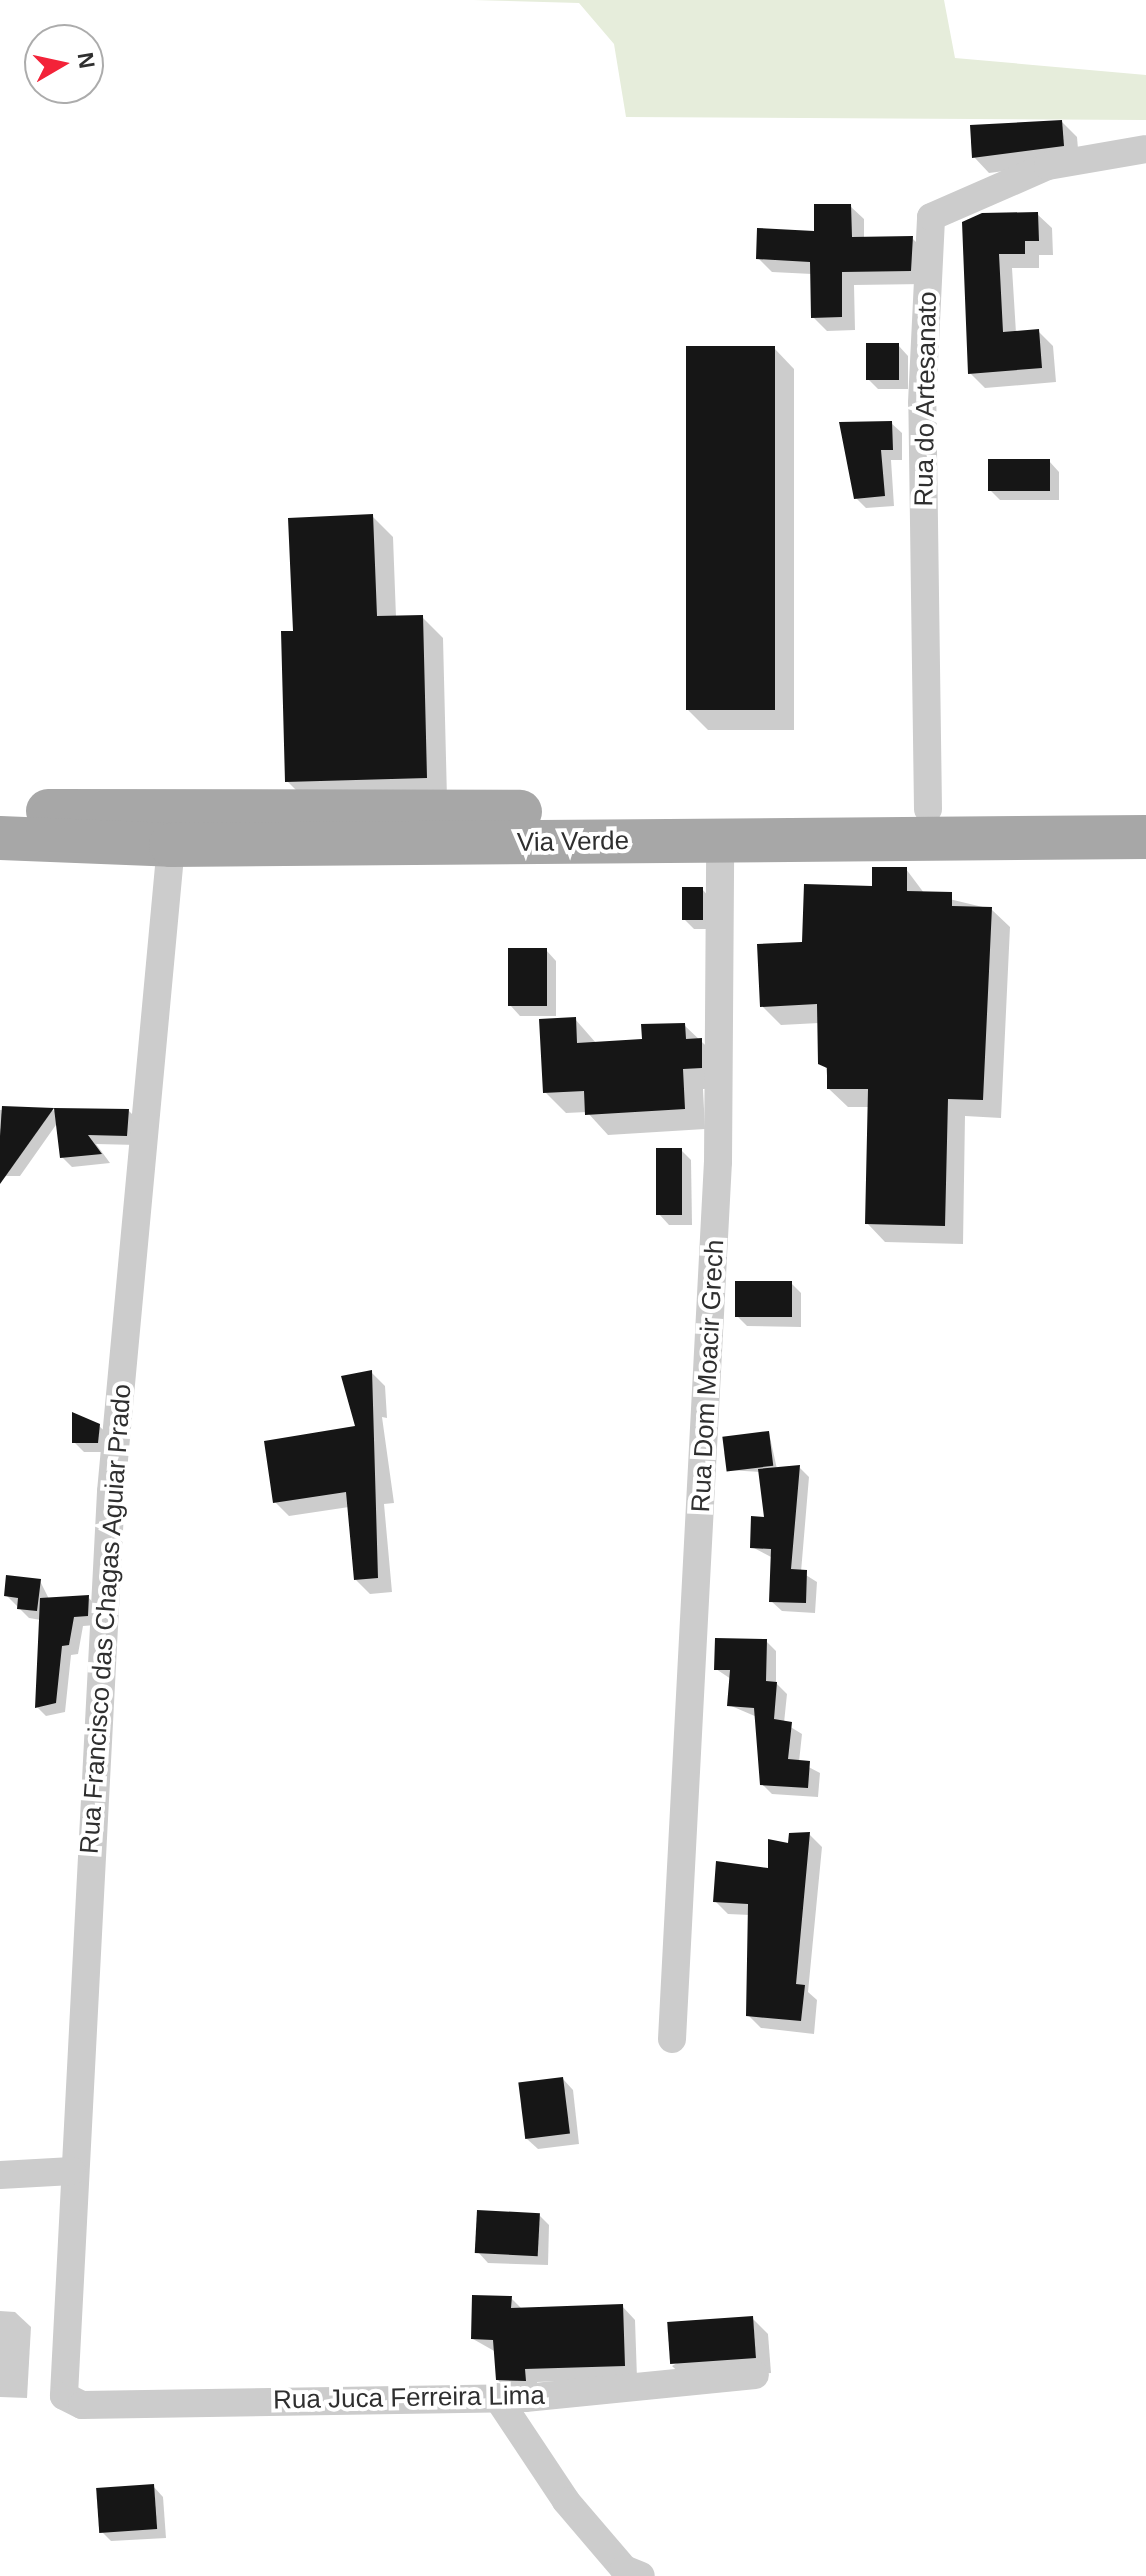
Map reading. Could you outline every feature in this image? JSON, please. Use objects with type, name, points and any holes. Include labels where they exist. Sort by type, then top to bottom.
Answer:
[{"type":"main road","name":"Via Verde","points":[[0,811],[1146,807]]},
{"type":"main road","name":"Via Verde","points":[[0,838],[171,845],[1146,837]]},
{"type":"street","name":"Rua do Artesanato","points":[[928,809],[922,403],[931,217],[1048,166],[1146,149]]},
{"type":"street","name":"Rua Dom Moacir Grech","points":[[672,2039],[718,1162],[720,840]]},
{"type":"street","name":"Rua Francisco das Chagas Aguiar Prado","points":[[64,2396],[72,2171],[111,1492],[171,845]]},
{"type":"street","points":[[0,2175],[72,2171]]},
{"type":"street","name":"Rua Juca Ferreira Lima","points":[[64,2396],[82,2405],[497,2397],[755,2375]]},
{"type":"street","points":[[497,2397],[566,2501],[624,2569],[641,2576]]},
{"type":"green space","points":[[473,0],[944,0],[955,58],[1146,75],[1146,120],[626,117],[614,44],[579,3]]},
{"type":"building","points":[[1062,120],[1064,146],[972,158],[970,125]]},
{"type":"building","points":[[814,204],[851,204],[852,237],[913,236],[911,271],[842,272],[842,317],[811,318],[810,262],[756,259],[757,228],[814,231]]},
{"type":"building","points":[[1038,212],[1039,241],[1025,241],[1025,254],[999,254],[1003,332],[1039,329],[1042,368],[968,374],[962,222],[982,213]]},
{"type":"building","points":[[866,343],[899,343],[899,380],[866,380]]},
{"type":"building","points":[[686,346],[775,346],[775,710],[686,710]]},
{"type":"building","points":[[892,421],[893,450],[881,450],[885,496],[854,499],[839,422]]},
{"type":"building","points":[[988,459],[1050,459],[1050,491],[988,491]]},
{"type":"building","points":[[373,514],[377,616],[423,615],[427,778],[285,782],[281,631],[293,631],[288,518]]},
{"type":"building","points":[[872,867],[907,867],[907,891],[952,892],[952,906],[992,907],[983,1100],[948,1099],[945,1226],[865,1224],[868,1089],[827,1089],[827,1068],[818,1064],[817,1004],[760,1007],[757,944],[802,942],[804,884],[872,886]]},
{"type":"building","points":[[682,887],[703,887],[703,920],[682,920]]},
{"type":"building","points":[[508,948],[547,948],[547,1006],[508,1006]]},
{"type":"building","points":[[576,1017],[577,1043],[642,1039],[641,1024],[685,1023],[686,1039],[702,1038],[702,1068],[683,1069],[685,1109],[585,1115],[584,1091],[543,1093],[539,1019]]},
{"type":"building","points":[[2,1106],[54,1108],[0,1184],[0,1136]]},
{"type":"building","points":[[54,1108],[129,1109],[127,1136],[88,1135],[102,1154],[60,1158]]},
{"type":"building","points":[[656,1148],[682,1148],[682,1215],[656,1215]]},
{"type":"building","points":[[735,1281],[792,1281],[792,1317],[735,1317]]},
{"type":"building","points":[[372,1370],[378,1578],[354,1580],[346,1492],[273,1503],[264,1441],[355,1426],[341,1376]]},
{"type":"building","points":[[72,1412],[100,1424],[98,1443],[72,1443]]},
{"type":"building","points":[[769,1431],[773,1466],[727,1471],[722,1437]]},
{"type":"building","points":[[800,1465],[791,1569],[807,1570],[806,1603],[769,1602],[771,1549],[750,1548],[751,1516],[764,1517],[758,1469]]},
{"type":"building","points":[[6,1575],[41,1579],[37,1611],[17,1609],[18,1598],[4,1596]]},
{"type":"building","points":[[89,1595],[88,1616],[74,1617],[69,1645],[62,1646],[56,1703],[35,1708],[40,1598]]},
{"type":"building","points":[[715,1638],[767,1639],[766,1681],[777,1682],[774,1719],[792,1722],[788,1759],[810,1761],[808,1788],[760,1785],[754,1708],[727,1706],[730,1670],[714,1670]]},
{"type":"building","points":[[810,1832],[796,1984],[805,1985],[801,2021],[746,2016],[748,1904],[713,1902],[716,1861],[768,1868],[768,1839],[788,1843],[789,1833]]},
{"type":"building","points":[[563,2077],[570,2134],[525,2139],[518,2082]]},
{"type":"building","points":[[477,2210],[540,2213],[538,2256],[475,2253]]},
{"type":"building","points":[[472,2295],[512,2296],[511,2308],[623,2304],[625,2366],[525,2369],[526,2381],[496,2380],[493,2340],[471,2339]]},
{"type":"building","points":[[753,2316],[756,2358],[670,2364],[667,2322]]},
{"type":"building","points":[[154,2484],[157,2529],[99,2533],[96,2488]]}]
